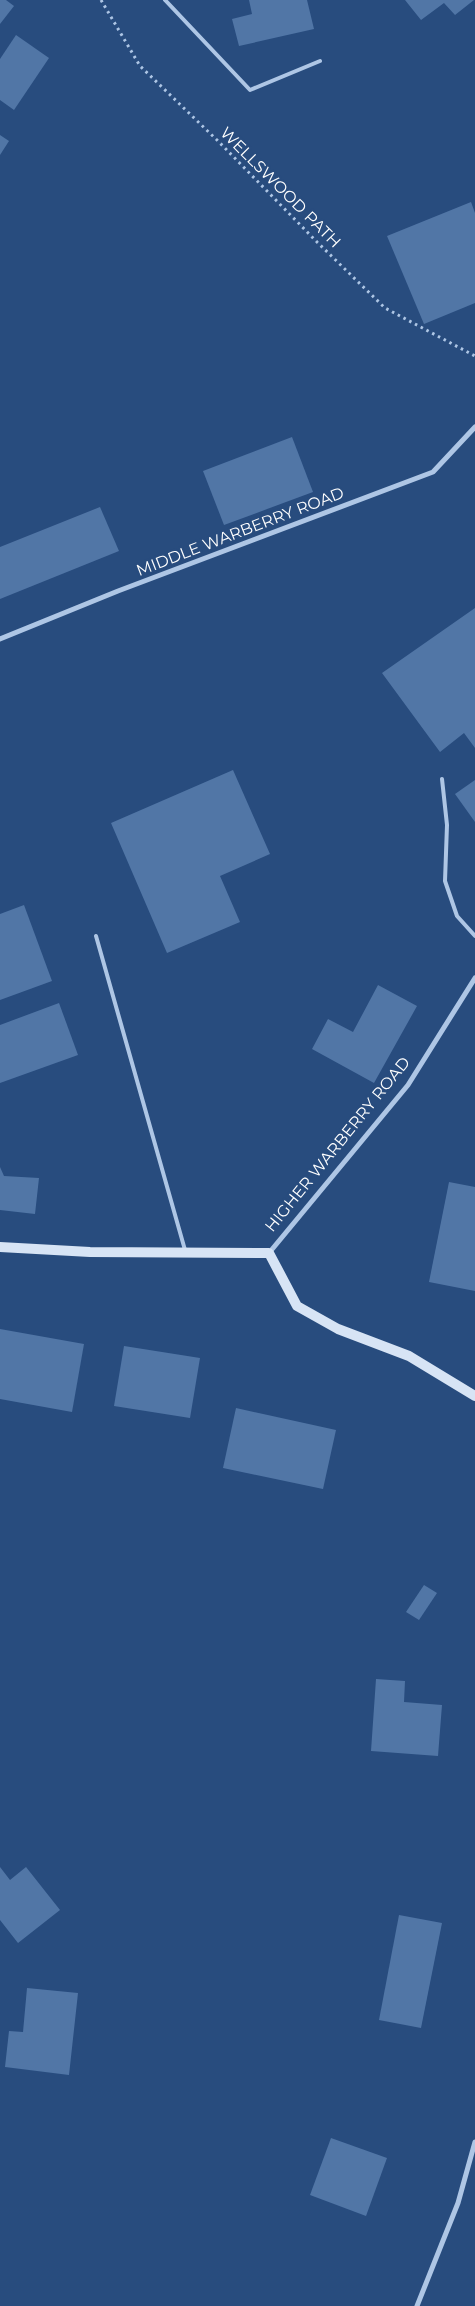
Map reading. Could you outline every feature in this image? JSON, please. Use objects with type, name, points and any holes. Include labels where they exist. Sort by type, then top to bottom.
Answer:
[{"type":"street","name":"MIDDLE WARBERRY ROAD","points":[[0,639],[118,591],[433,472],[475,427]]},
{"type":"street","name":"HIGHER WARBERRY ROAD","points":[[0,1247],[90,1252],[270,1253],[408,1084],[475,978]]},
{"type":"street","points":[[270,1253],[297,1306],[338,1329],[409,1356],[475,1396]]},
{"type":"street","points":[[417,2306],[458,2203],[475,2142]]},
{"type":"lane","points":[[165,0],[250,90],[320,61]]},
{"type":"lane","points":[[442,779],[447,825],[445,881],[457,916],[475,936]]},
{"type":"lane","points":[[96,936],[186,1252]]},
{"type":"path","name":"WELLSWOOD PATH","points":[[101,0],[140,66],[218,140],[384,308],[475,356]]},
{"type":"building","points":[[0,0],[6,0],[14,6],[0,24]]},
{"type":"building","points":[[249,0],[307,0],[314,29],[239,46],[232,19],[252,14]]},
{"type":"building","points":[[405,0],[474,0],[455,15],[444,3],[421,20]]},
{"type":"building","points":[[16,35],[49,58],[14,110],[0,100],[0,59]]},
{"type":"building","points":[[0,135],[9,141],[0,155]]},
{"type":"building","points":[[471,202],[475,213],[475,303],[424,324],[387,236]]},
{"type":"building","points":[[292,437],[313,492],[224,525],[203,471]]},
{"type":"building","points":[[100,507],[119,551],[0,599],[0,547]]},
{"type":"building","points":[[475,608],[475,748],[464,733],[440,752],[382,673]]},
{"type":"building","points":[[233,770],[270,854],[220,876],[240,922],[167,953],[111,823]]},
{"type":"building","points":[[475,780],[475,822],[455,794]]},
{"type":"building","points":[[24,905],[52,981],[0,1000],[0,914]]},
{"type":"building","points":[[378,985],[417,1006],[374,1083],[312,1049],[328,1019],[353,1032]]},
{"type":"building","points":[[59,1003],[78,1055],[0,1083],[0,1025]]},
{"type":"building","points":[[0,1167],[4,1176],[39,1178],[35,1214],[0,1210]]},
{"type":"building","points":[[449,1182],[475,1187],[475,1291],[429,1282]]},
{"type":"building","points":[[0,1329],[84,1344],[72,1412],[0,1399]]},
{"type":"building","points":[[124,1346],[200,1358],[190,1418],[114,1406]]},
{"type":"building","points":[[236,1408],[336,1430],[323,1489],[223,1468]]},
{"type":"building","points":[[424,1585],[437,1593],[419,1620],[406,1612]]},
{"type":"building","points":[[376,1679],[405,1681],[404,1702],[442,1705],[438,1756],[371,1751]]},
{"type":"building","points":[[0,1867],[10,1880],[26,1867],[60,1910],[18,1943],[0,1920]]},
{"type":"building","points":[[399,1915],[442,1923],[421,2028],[379,2020]]},
{"type":"building","points":[[27,1988],[78,1993],[69,2075],[5,2067],[9,2031],[23,2032]]},
{"type":"building","points":[[331,2138],[387,2158],[366,2216],[310,2195]]}]
